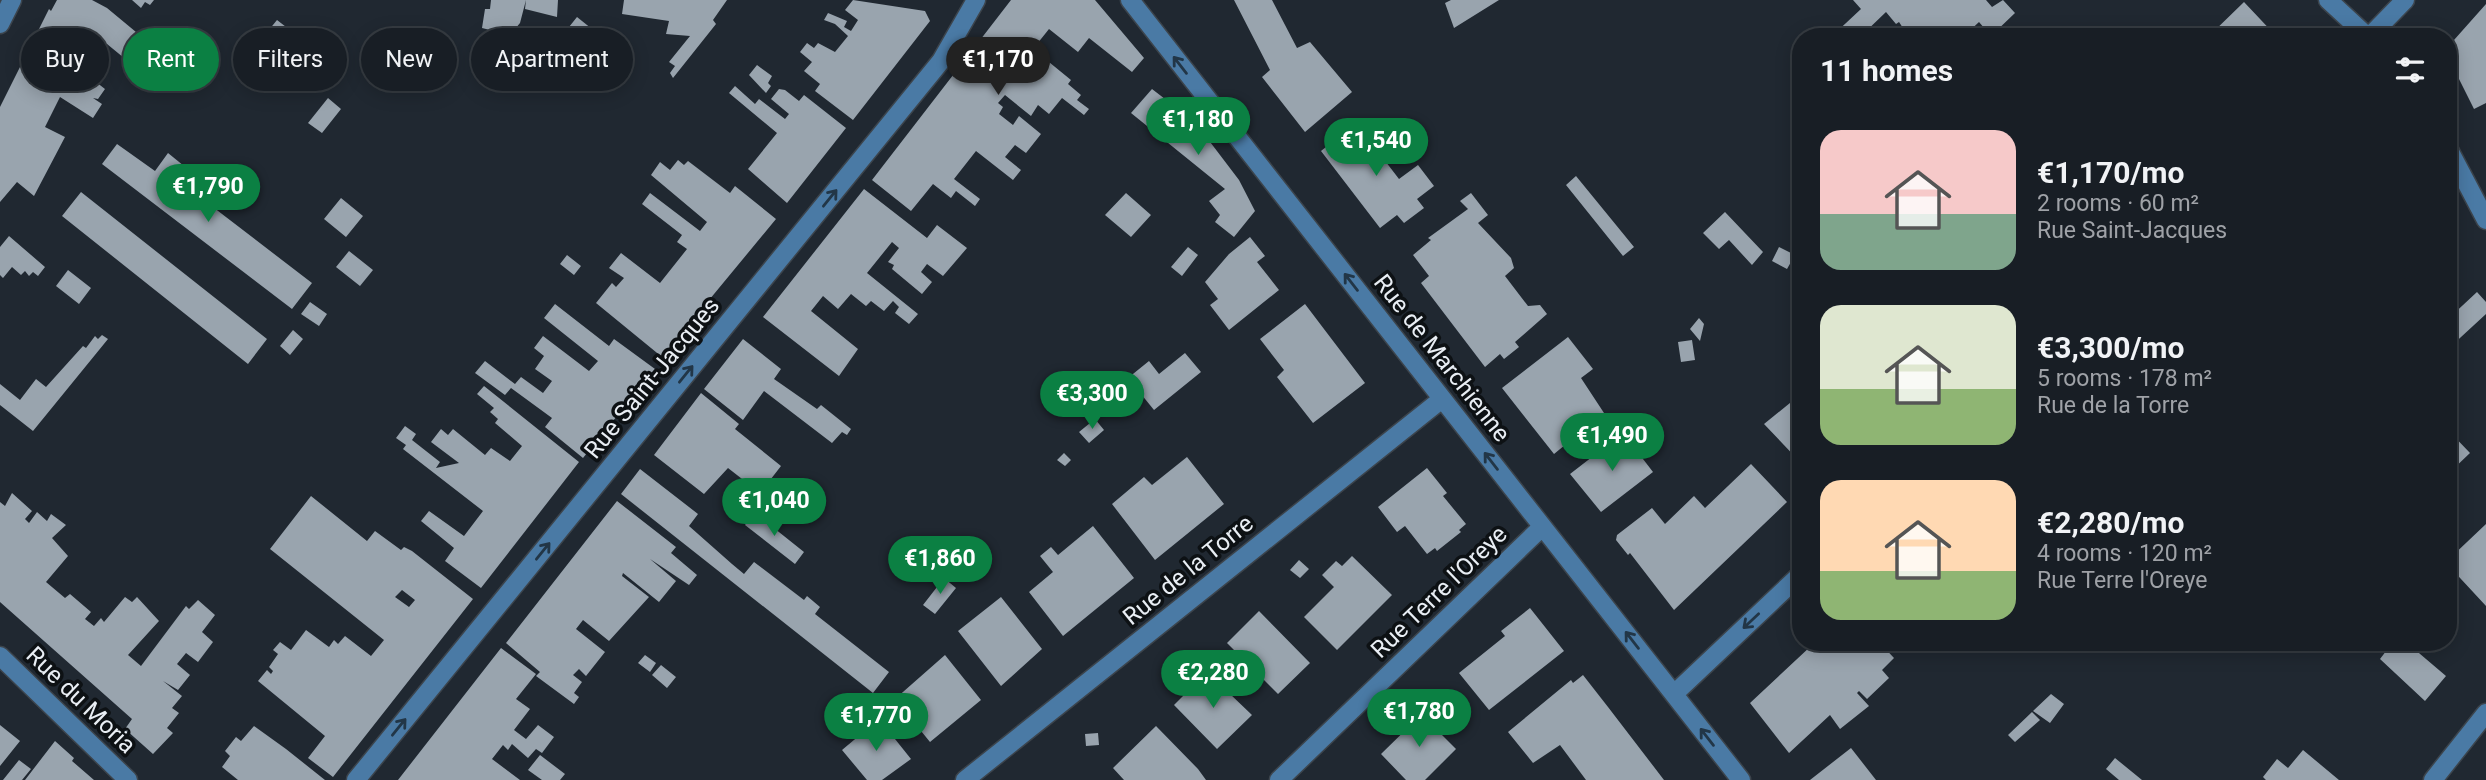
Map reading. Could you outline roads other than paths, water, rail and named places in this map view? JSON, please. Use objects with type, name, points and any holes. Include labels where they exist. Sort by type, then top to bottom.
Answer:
[{"type":"street","points":[[0,24],[12,0]]},
{"type":"street","name":"Rue Saint-Jacques","points":[[356,780],[941,61],[976,0]]},
{"type":"street","name":"Rue de Marchienne","points":[[1130,0],[1741,780]]},
{"type":"street","points":[[2328,0],[2359,28]]},
{"type":"street","points":[[2378,28],[2405,0]]},
{"type":"street","points":[[2457,165],[2486,220]]},
{"type":"street","name":"Rue de la Torre","points":[[965,780],[1442,399]]},
{"type":"street","name":"Rue Terre l'Oreye","points":[[1279,780],[1542,527]]},
{"type":"street","points":[[1674,694],[1792,583]]},
{"type":"street","name":"Rue du Moria","points":[[0,656],[128,780]]},
{"type":"street","points":[[2433,780],[2486,713]]}]
